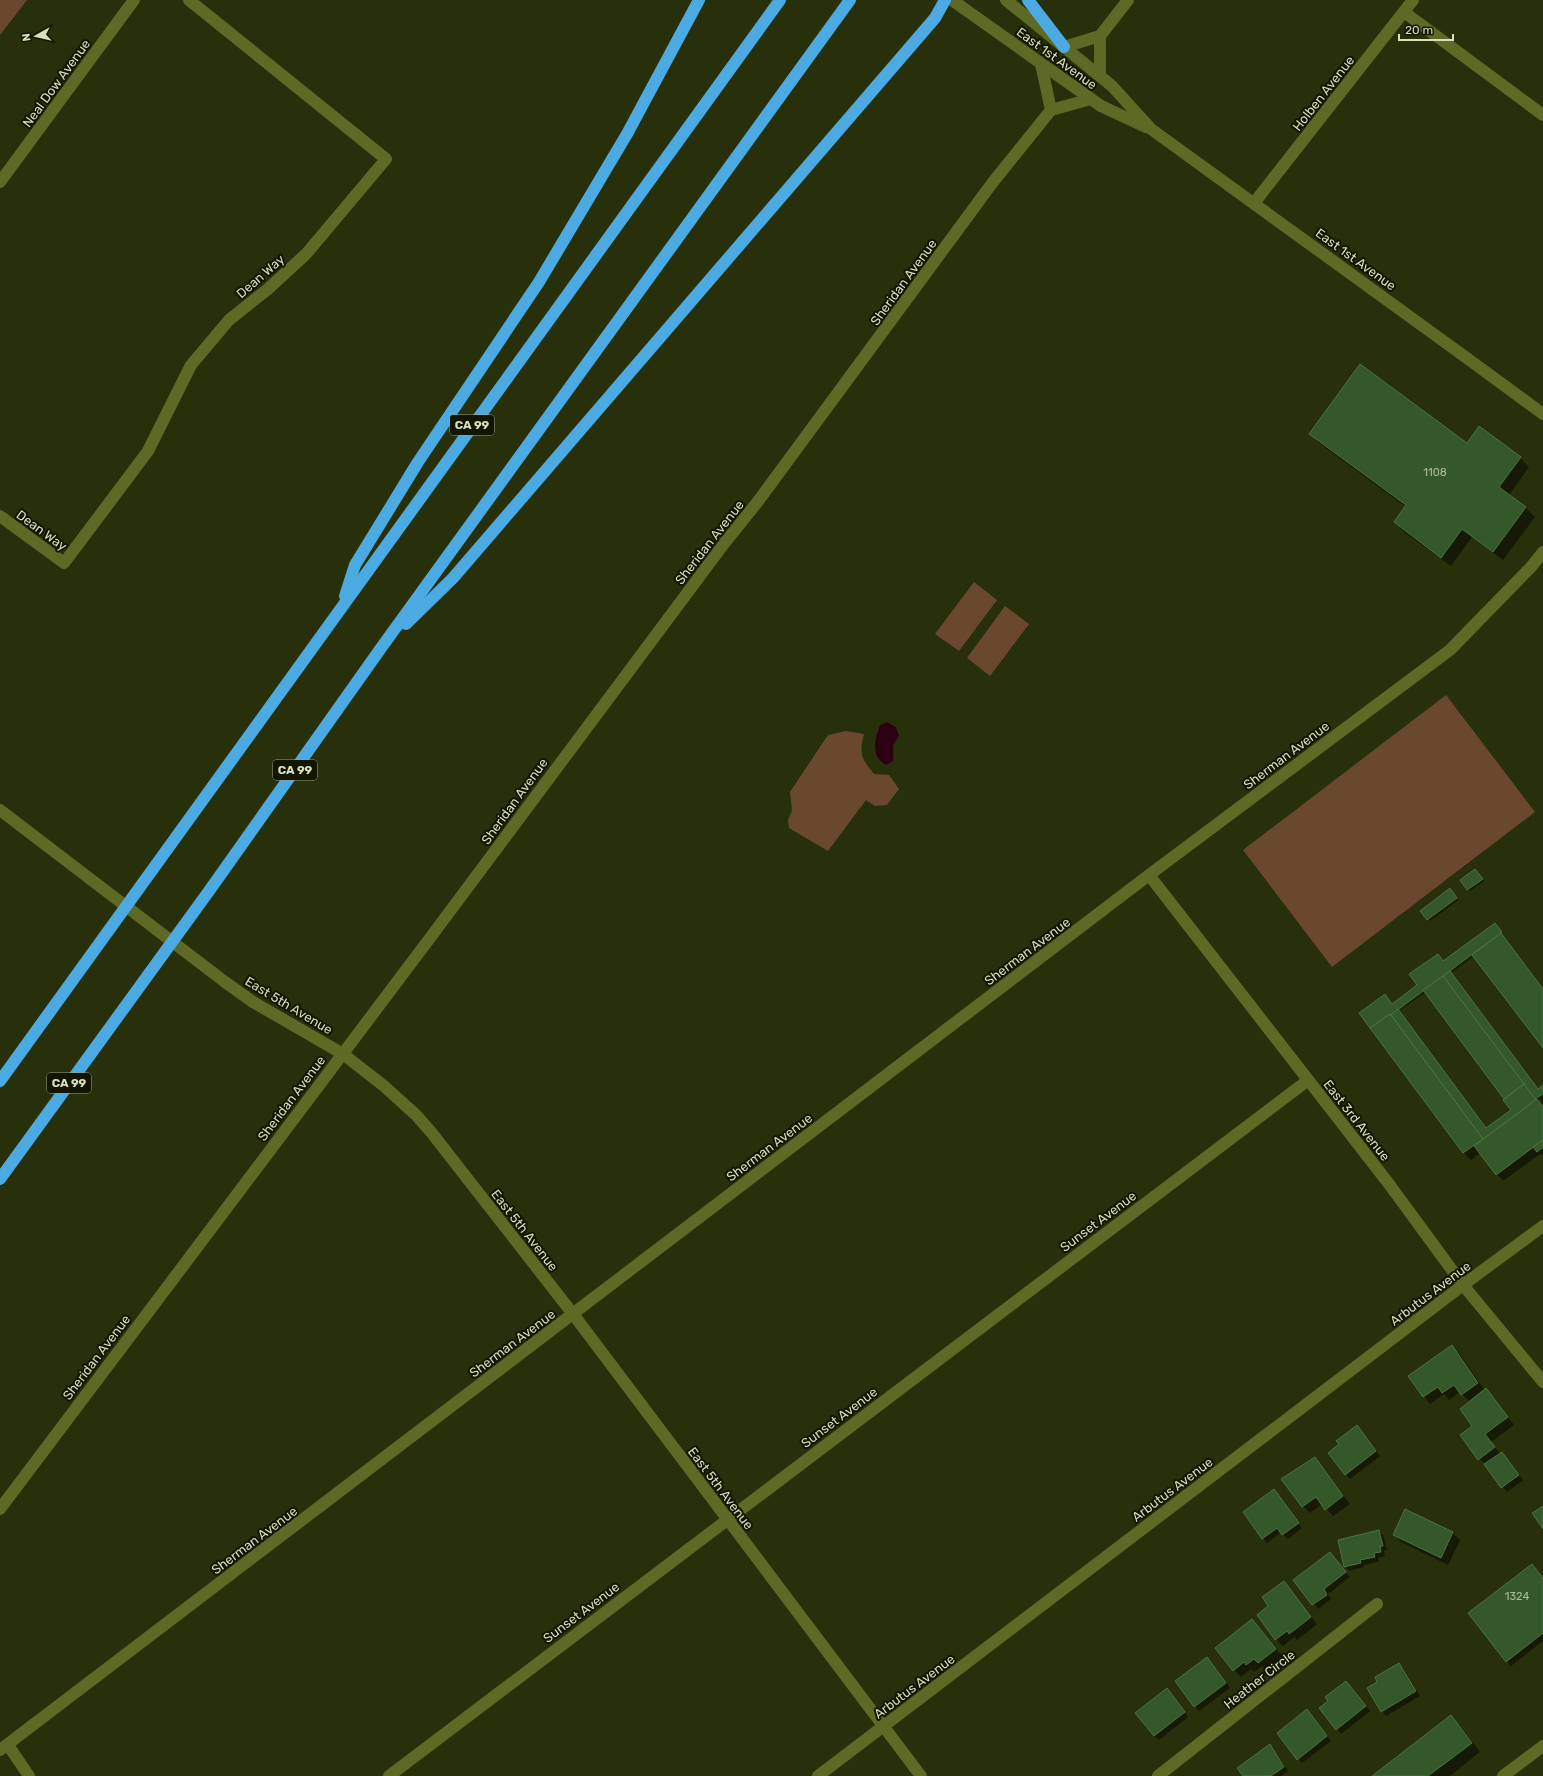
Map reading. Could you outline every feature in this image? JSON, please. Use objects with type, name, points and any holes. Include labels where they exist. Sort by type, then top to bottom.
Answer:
[{"type":"highway","points":[[343,605],[354,565],[418,462],[539,282],[627,134],[699,0]]},
{"type":"highway","name":"CA 99","points":[[0,1081],[780,0]]},
{"type":"highway","points":[[381,648],[453,578],[935,18],[945,0]]},
{"type":"highway","points":[[1028,0],[1064,47]]},
{"type":"highway","name":"CA 99","points":[[0,1179],[209,891],[381,648],[847,5]]},
{"type":"street","name":"Neal Dow Avenue","points":[[0,182],[134,0]]},
{"type":"street","name":"Dean Way","points":[[0,516],[64,563],[148,451],[191,365],[229,320],[268,289],[306,254],[386,159],[190,0]]},
{"type":"street","name":"East 1st Avenue","points":[[952,0],[1101,106],[1151,129],[1543,414]]},
{"type":"street","name":"East 1st Avenue","points":[[1006,0],[1112,86],[1151,129]]},
{"type":"street","points":[[1064,47],[1100,36],[1128,0]]},
{"type":"street","name":"Holben Avenue","points":[[1254,203],[1413,0]]},
{"type":"street","points":[[1404,12],[1543,115]]},
{"type":"street","points":[[1100,36],[1100,76]]},
{"type":"street","points":[[1041,64],[1051,110],[1091,99]]},
{"type":"street","name":"Sheridan Avenue","points":[[0,1509],[343,1054],[723,545],[759,500],[993,182],[1051,110]]},
{"type":"street","name":"Sherman Avenue","points":[[4,1748],[1149,875],[1450,650],[1531,567],[1543,552]]},
{"type":"street","name":"East 5th Avenue","points":[[0,810],[253,1002],[343,1054],[384,1086],[416,1115],[431,1132],[573,1314],[921,1776]]},
{"type":"street","name":"East 3rd Avenue","points":[[1149,875],[1307,1081],[1389,1184],[1463,1285],[1543,1382]]},
{"type":"street","name":"Sunset Avenue","points":[[389,1776],[1307,1081]]},
{"type":"street","name":"Arbutus Avenue","points":[[818,1776],[1463,1285],[1543,1226]]},
{"type":"street","name":"Heather Circle","points":[[1158,1776],[1377,1604]]},
{"type":"street","points":[[1503,1776],[1543,1746]]},
{"type":"street","points":[[4,1748],[29,1776]]},
{"type":"shaded area","points":[[0,0],[27,0],[0,35]]},
{"type":"shaded area","points":[[974,582],[997,600],[959,651],[935,634]]},
{"type":"shaded area","points":[[1005,606],[1029,624],[990,676],[967,658]]},
{"type":"shaded area","points":[[1446,695],[1535,812],[1332,967],[1243,850]]},
{"type":"shaded area","points":[[887,722],[896,727],[899,736],[893,745],[893,761],[886,765],[881,762],[878,757],[875,741],[880,725]]},
{"type":"shaded area","points":[[846,731],[864,734],[862,756],[866,764],[874,774],[889,775],[899,789],[887,805],[875,806],[866,800],[828,851],[789,828],[788,820],[792,810],[790,792],[828,735]]},
{"type":"building","points":[[1360,364],[1467,443],[1479,426],[1521,457],[1499,487],[1526,507],[1493,552],[1462,529],[1441,558],[1394,522],[1406,505],[1309,434]]},
{"type":"building","points":[[1475,869],[1483,879],[1467,890],[1460,880]]},
{"type":"building","points":[[1450,888],[1457,898],[1427,920],[1420,911]]},
{"type":"building","points":[[1495,923],[1502,932],[1391,1015],[1390,1014],[1370,1028],[1359,1013],[1385,994],[1392,1004],[1417,985],[1409,974],[1438,954],[1443,961]]},
{"type":"building","points":[[1501,933],[1543,989],[1543,1048],[1472,955]]},
{"type":"building","points":[[1450,971],[1538,1089],[1543,1085],[1543,1094],[1535,1099],[1443,976]]},
{"type":"building","points":[[1443,976],[1524,1084],[1504,1099],[1423,990]]},
{"type":"building","points":[[1398,1009],[1486,1128],[1511,1110],[1503,1100],[1524,1084],[1536,1100],[1483,1139],[1391,1015]]},
{"type":"building","points":[[1390,1014],[1483,1139],[1463,1153],[1370,1028]]},
{"type":"building","points":[[1537,1099],[1543,1107],[1543,1140],[1496,1175],[1474,1146]]},
{"type":"building","points":[[1543,1140],[1543,1147],[1537,1152],[1533,1147]]},
{"type":"building","points":[[1452,1345],[1478,1383],[1461,1395],[1454,1385],[1442,1393],[1438,1387],[1423,1397],[1408,1376]]},
{"type":"building","points":[[1486,1388],[1508,1417],[1485,1434],[1495,1447],[1478,1460],[1460,1435],[1472,1426],[1460,1409]]},
{"type":"building","points":[[1357,1425],[1376,1451],[1345,1475],[1328,1453],[1339,1444],[1336,1441]]},
{"type":"building","points":[[1502,1452],[1519,1475],[1501,1488],[1484,1464]]},
{"type":"building","points":[[1315,1457],[1343,1496],[1325,1510],[1316,1497],[1302,1507],[1281,1479]]},
{"type":"building","points":[[1274,1489],[1299,1523],[1282,1535],[1277,1528],[1262,1539],[1243,1512]]},
{"type":"building","points":[[1543,1506],[1543,1529],[1532,1513]]},
{"type":"building","points":[[1405,1509],[1453,1532],[1441,1558],[1393,1535]]},
{"type":"building","points":[[1379,1530],[1383,1546],[1380,1546],[1381,1552],[1374,1553],[1375,1557],[1360,1560],[1361,1563],[1344,1567],[1338,1540]]},
{"type":"building","points":[[1330,1552],[1346,1572],[1324,1589],[1327,1595],[1312,1605],[1293,1580]]},
{"type":"building","points":[[1532,1564],[1543,1578],[1543,1633],[1506,1662],[1468,1613]]},
{"type":"building","points":[[1284,1581],[1311,1617],[1289,1634],[1287,1631],[1275,1640],[1257,1615],[1268,1606],[1262,1597]]},
{"type":"building","points":[[1252,1619],[1276,1649],[1258,1663],[1254,1659],[1246,1665],[1244,1662],[1233,1671],[1215,1648]]},
{"type":"building","points":[[1207,1657],[1226,1683],[1194,1707],[1175,1681]]},
{"type":"building","points":[[1399,1663],[1416,1691],[1381,1712],[1367,1688],[1377,1682],[1375,1677]]},
{"type":"building","points":[[1346,1681],[1366,1706],[1336,1730],[1319,1708],[1328,1701],[1325,1697]]},
{"type":"building","points":[[1167,1688],[1185,1712],[1154,1736],[1135,1713]]},
{"type":"building","points":[[1307,1709],[1327,1736],[1297,1760],[1277,1733]]},
{"type":"building","points":[[1451,1715],[1472,1743],[1428,1776],[1372,1776]]},
{"type":"building","points":[[1270,1744],[1284,1767],[1271,1776],[1243,1776],[1237,1768]]}]
